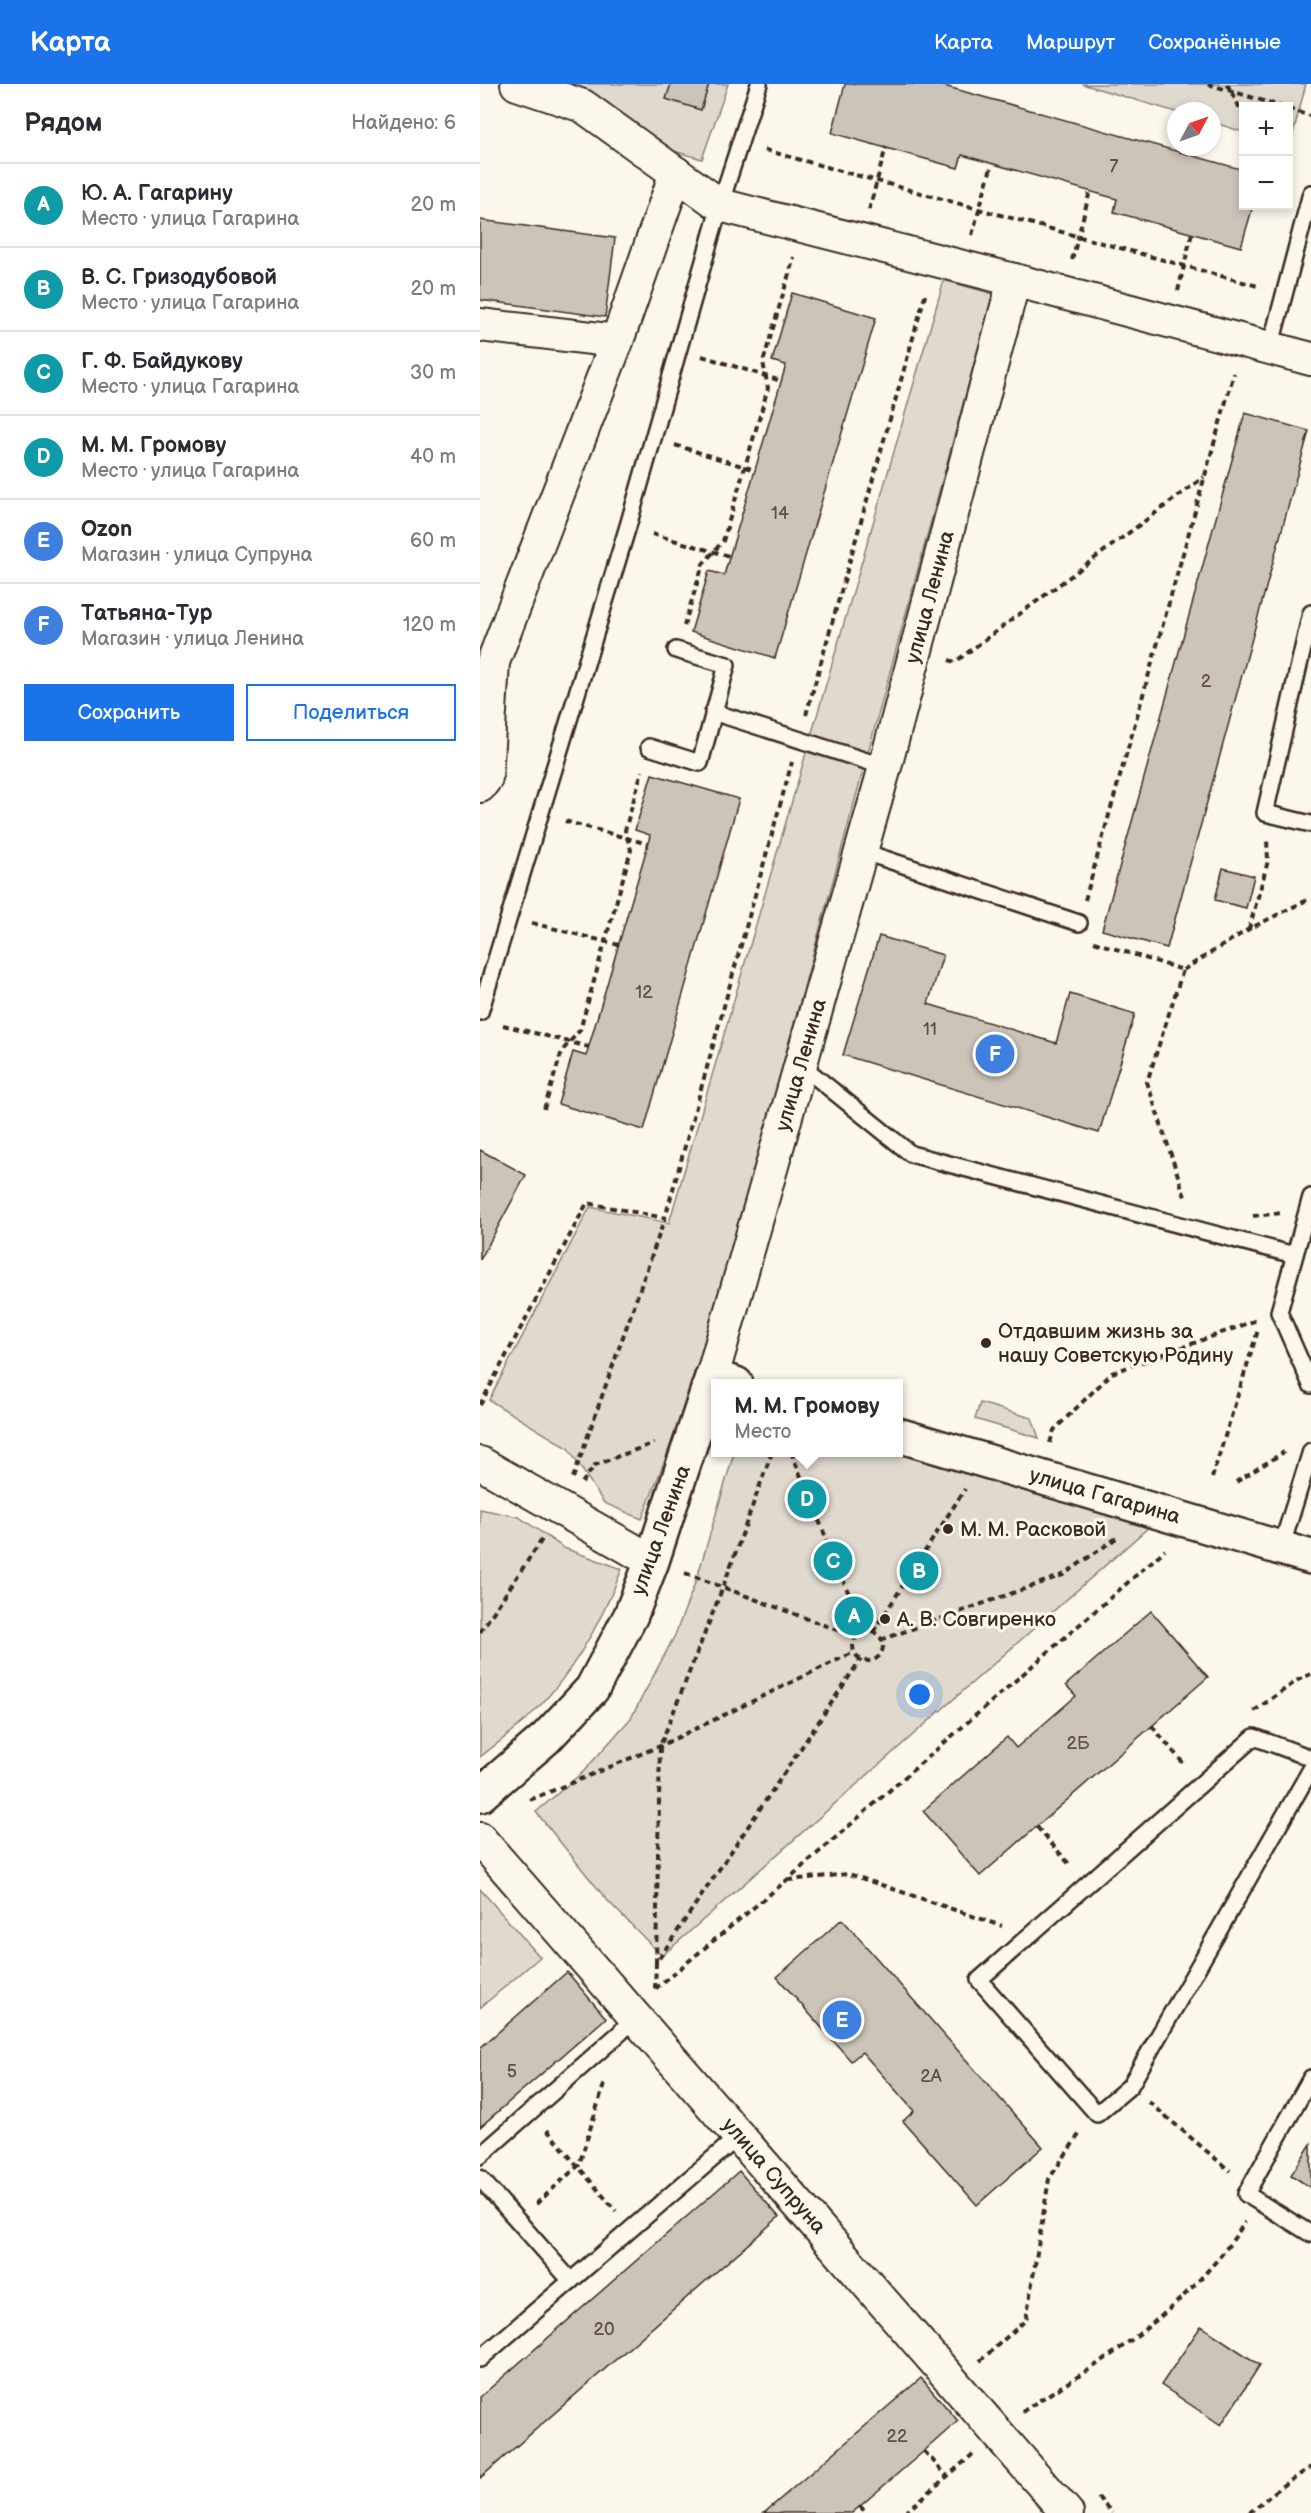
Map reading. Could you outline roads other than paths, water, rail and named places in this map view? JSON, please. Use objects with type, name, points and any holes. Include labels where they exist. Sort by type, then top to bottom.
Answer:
[{"type":"street","points":[[517,84],[583,106],[720,205],[1014,279],[1311,359]]},
{"type":"street","points":[[480,786],[486,778],[493,662],[617,341],[676,173]]},
{"type":"street","name":"улица Ленина","points":[[724,1379],[801,1065],[885,767],[1014,279]]},
{"type":"street","points":[[480,325],[617,341]]},
{"type":"street","name":"улица Ленина","points":[[480,1795],[546,1738],[592,1689],[631,1615],[694,1438],[711,1405]]},
{"type":"street","name":"улица Гагарина","points":[[903,1436],[1296,1552]]},
{"type":"street","points":[[480,1463],[652,1561]]},
{"type":"street","name":"улица Супруна","points":[[480,1839],[627,2024],[739,2136],[1067,2513]]},
{"type":"lane","points":[[480,1012],[628,526],[720,205],[759,84]]},
{"type":"lane","points":[[1257,344],[1284,293],[1311,193]]},
{"type":"lane","points":[[1311,613],[1265,813],[1311,824]]},
{"type":"lane","points":[[649,747],[700,763],[727,665],[676,650]]},
{"type":"lane","points":[[713,712],[885,767]]},
{"type":"lane","points":[[861,851],[1079,923]]},
{"type":"lane","points":[[801,1065],[911,1154],[1294,1255]]},
{"type":"lane","points":[[1311,1197],[1280,1312],[1311,1385]]},
{"type":"lane","points":[[1296,1552],[1311,1451]]},
{"type":"lane","points":[[1311,1758],[1254,1737],[979,1980],[1097,2114],[1130,2086],[1311,1769]]},
{"type":"lane","points":[[480,2156],[627,2024]]},
{"type":"lane","points":[[1311,2078],[1252,2198],[1311,2234]]},
{"type":"lane","points":[[480,2360],[739,2136]]},
{"type":"lane","points":[[480,2178],[571,2281]]},
{"type":"place","name":"Татьяна-Тур","points":[[995,1054]]},
{"type":"place","name":"Отдавшим жизнь за нашу Советскую Родину","points":[[986,1343]]},
{"type":"place","name":"М. М. Громову","points":[[807,1499]]},
{"type":"place","name":"М. М. Расковой","points":[[948,1529]]},
{"type":"place","name":"Г. Ф. Байдукову","points":[[833,1561]]},
{"type":"place","name":"В. С. Гризодубовой","points":[[919,1571]]},
{"type":"place","name":"Ю. А. Гагарину","points":[[854,1616]]},
{"type":"place","name":"А. В. Совгиренко","points":[[885,1619]]},
{"type":"place","name":"Ozon","points":[[842,2020]]}]
